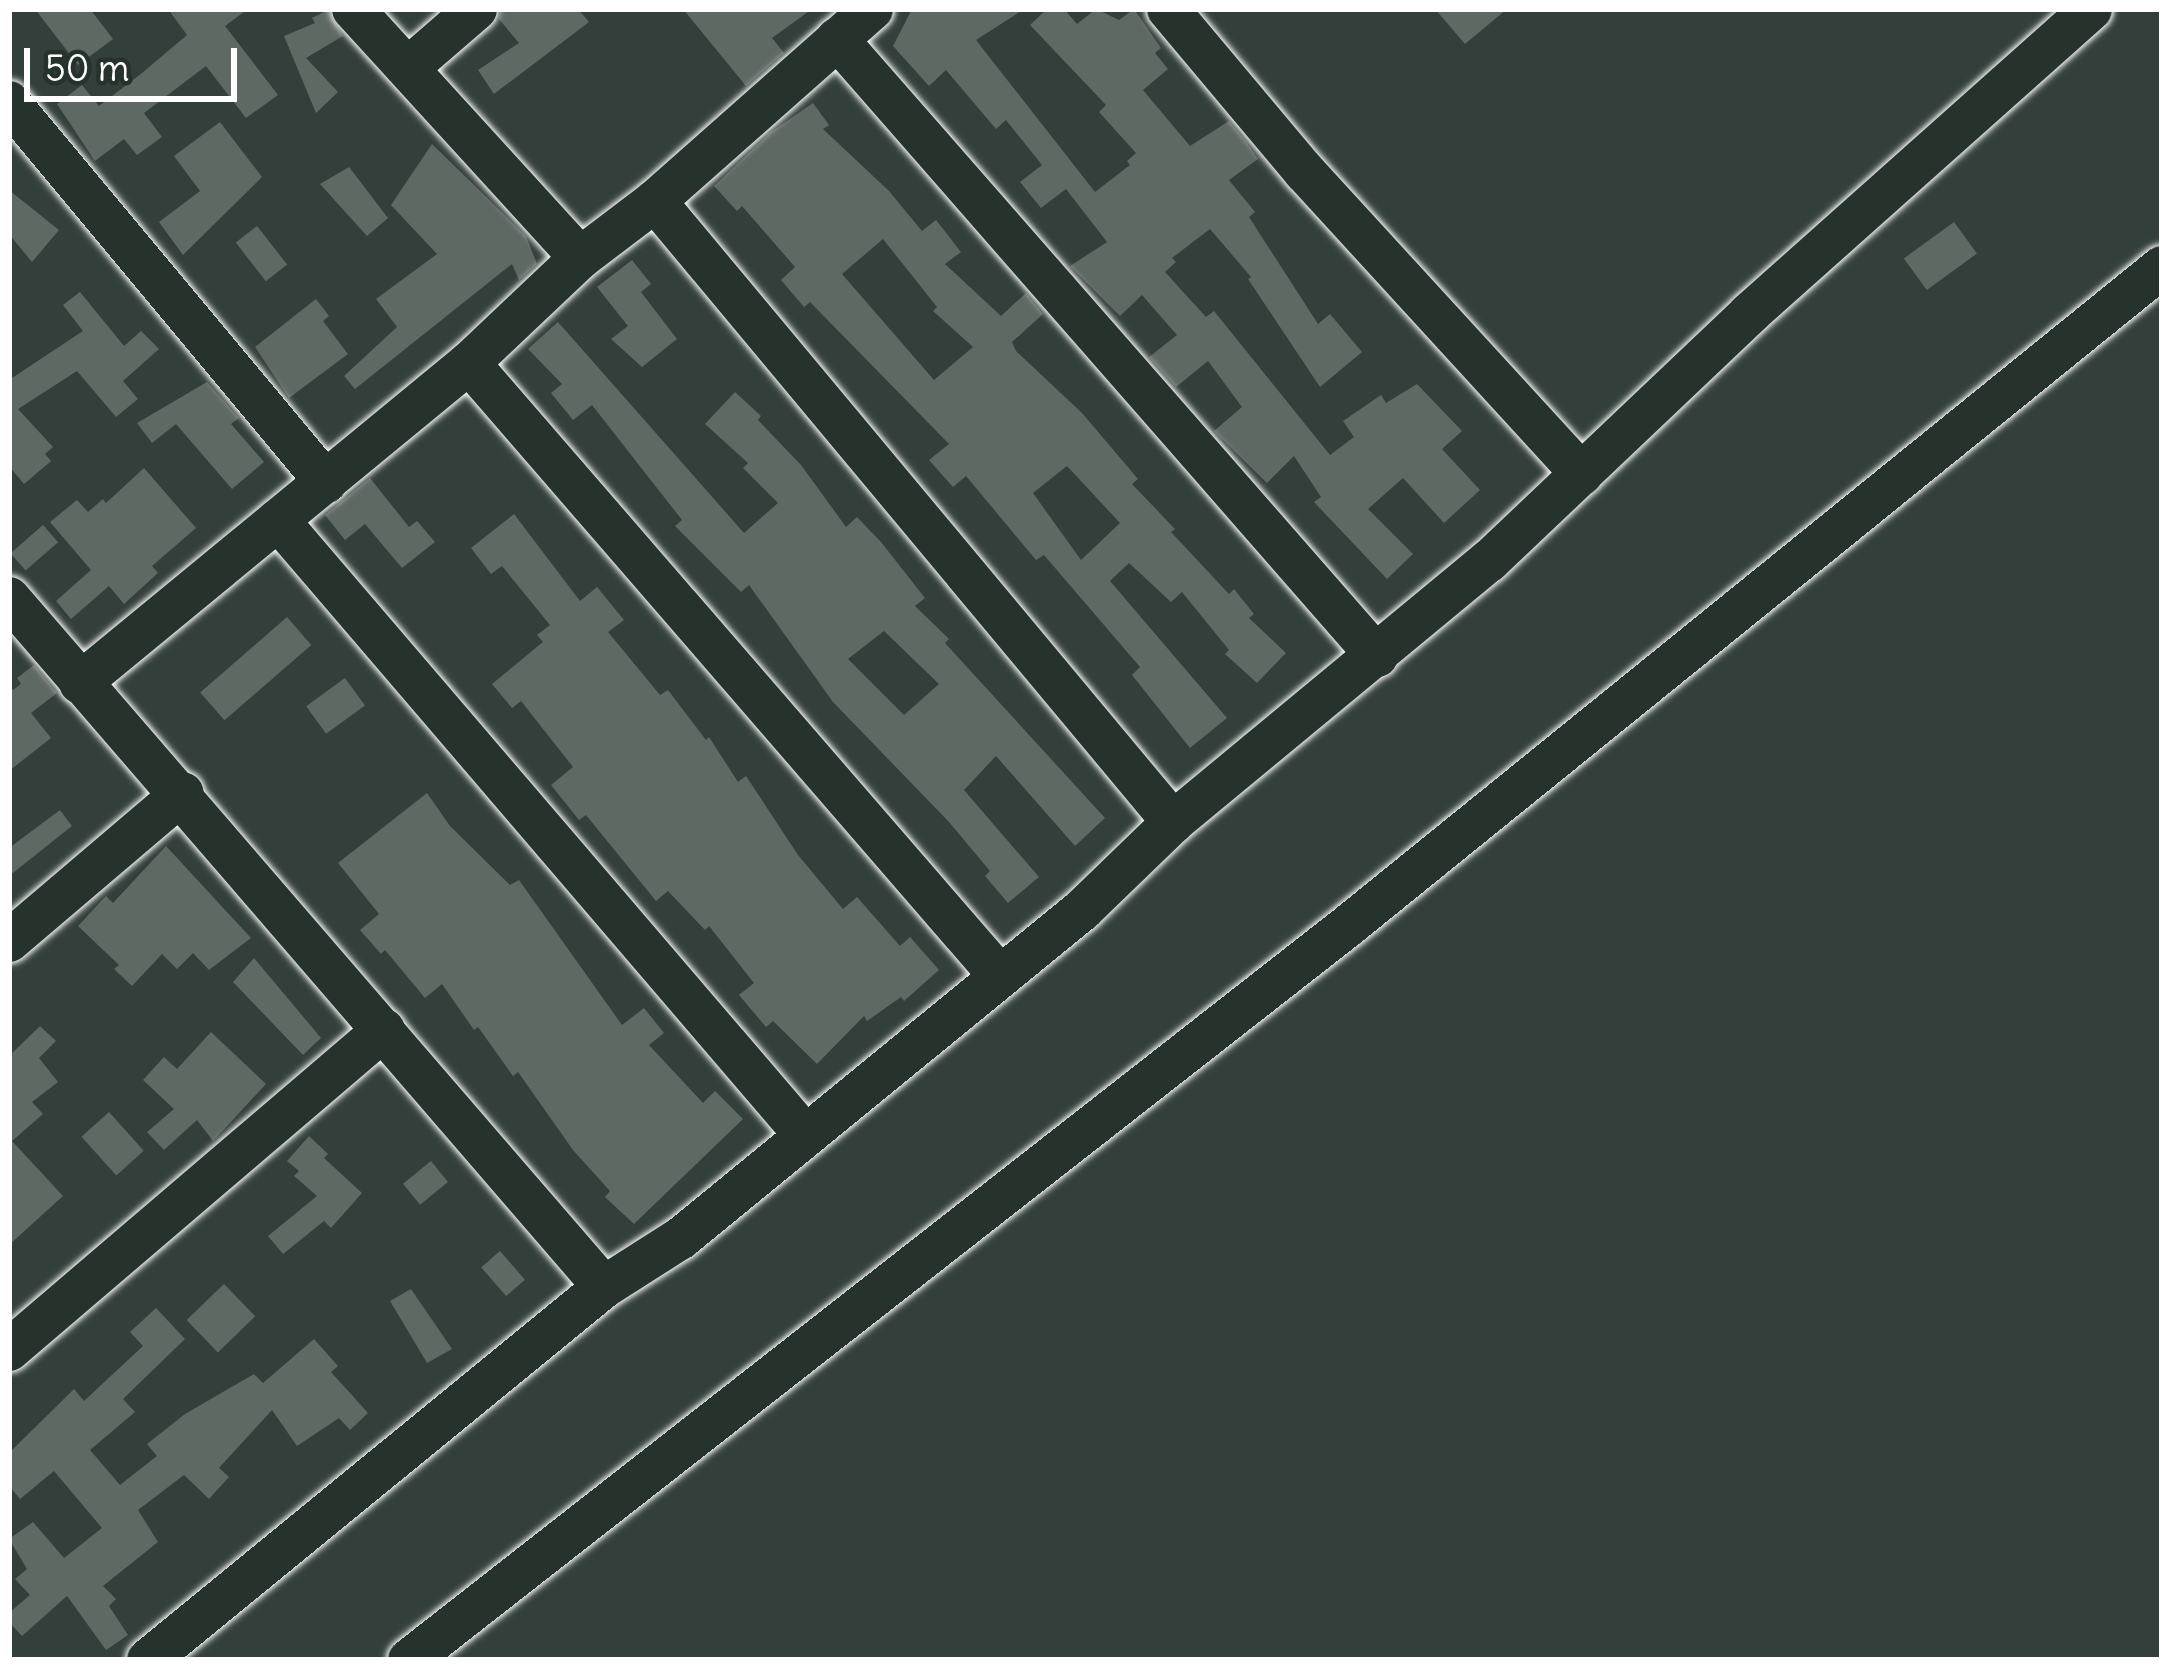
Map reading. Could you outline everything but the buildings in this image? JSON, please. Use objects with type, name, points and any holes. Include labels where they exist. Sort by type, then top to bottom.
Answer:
[{"type":"street","points":[[353,9],[580,259]]},
{"type":"street","points":[[408,68],[476,9]]},
{"type":"street","points":[[80,683],[469,363],[580,259],[655,201],[872,9]]},
{"type":"street","points":[[1168,9],[1304,171],[1582,474]]},
{"type":"street","points":[[148,1660],[604,1287],[681,1238],[1082,910],[1173,821],[1377,656],[1582,474],[1749,314],[2091,9]]},
{"type":"street","points":[[837,39],[1377,656]]},
{"type":"street","points":[[9,102],[326,482]]},
{"type":"street","points":[[655,201],[1173,821]]},
{"type":"street","points":[[409,1660],[1348,925],[2162,267]]},
{"type":"street","points":[[469,363],[998,975]]},
{"type":"street","points":[[278,520],[804,1134]]},
{"type":"street","points":[[9,598],[80,683],[183,793],[604,1287]]},
{"type":"street","points":[[9,940],[183,793]]},
{"type":"street","points":[[9,1350],[384,1030]]}]
